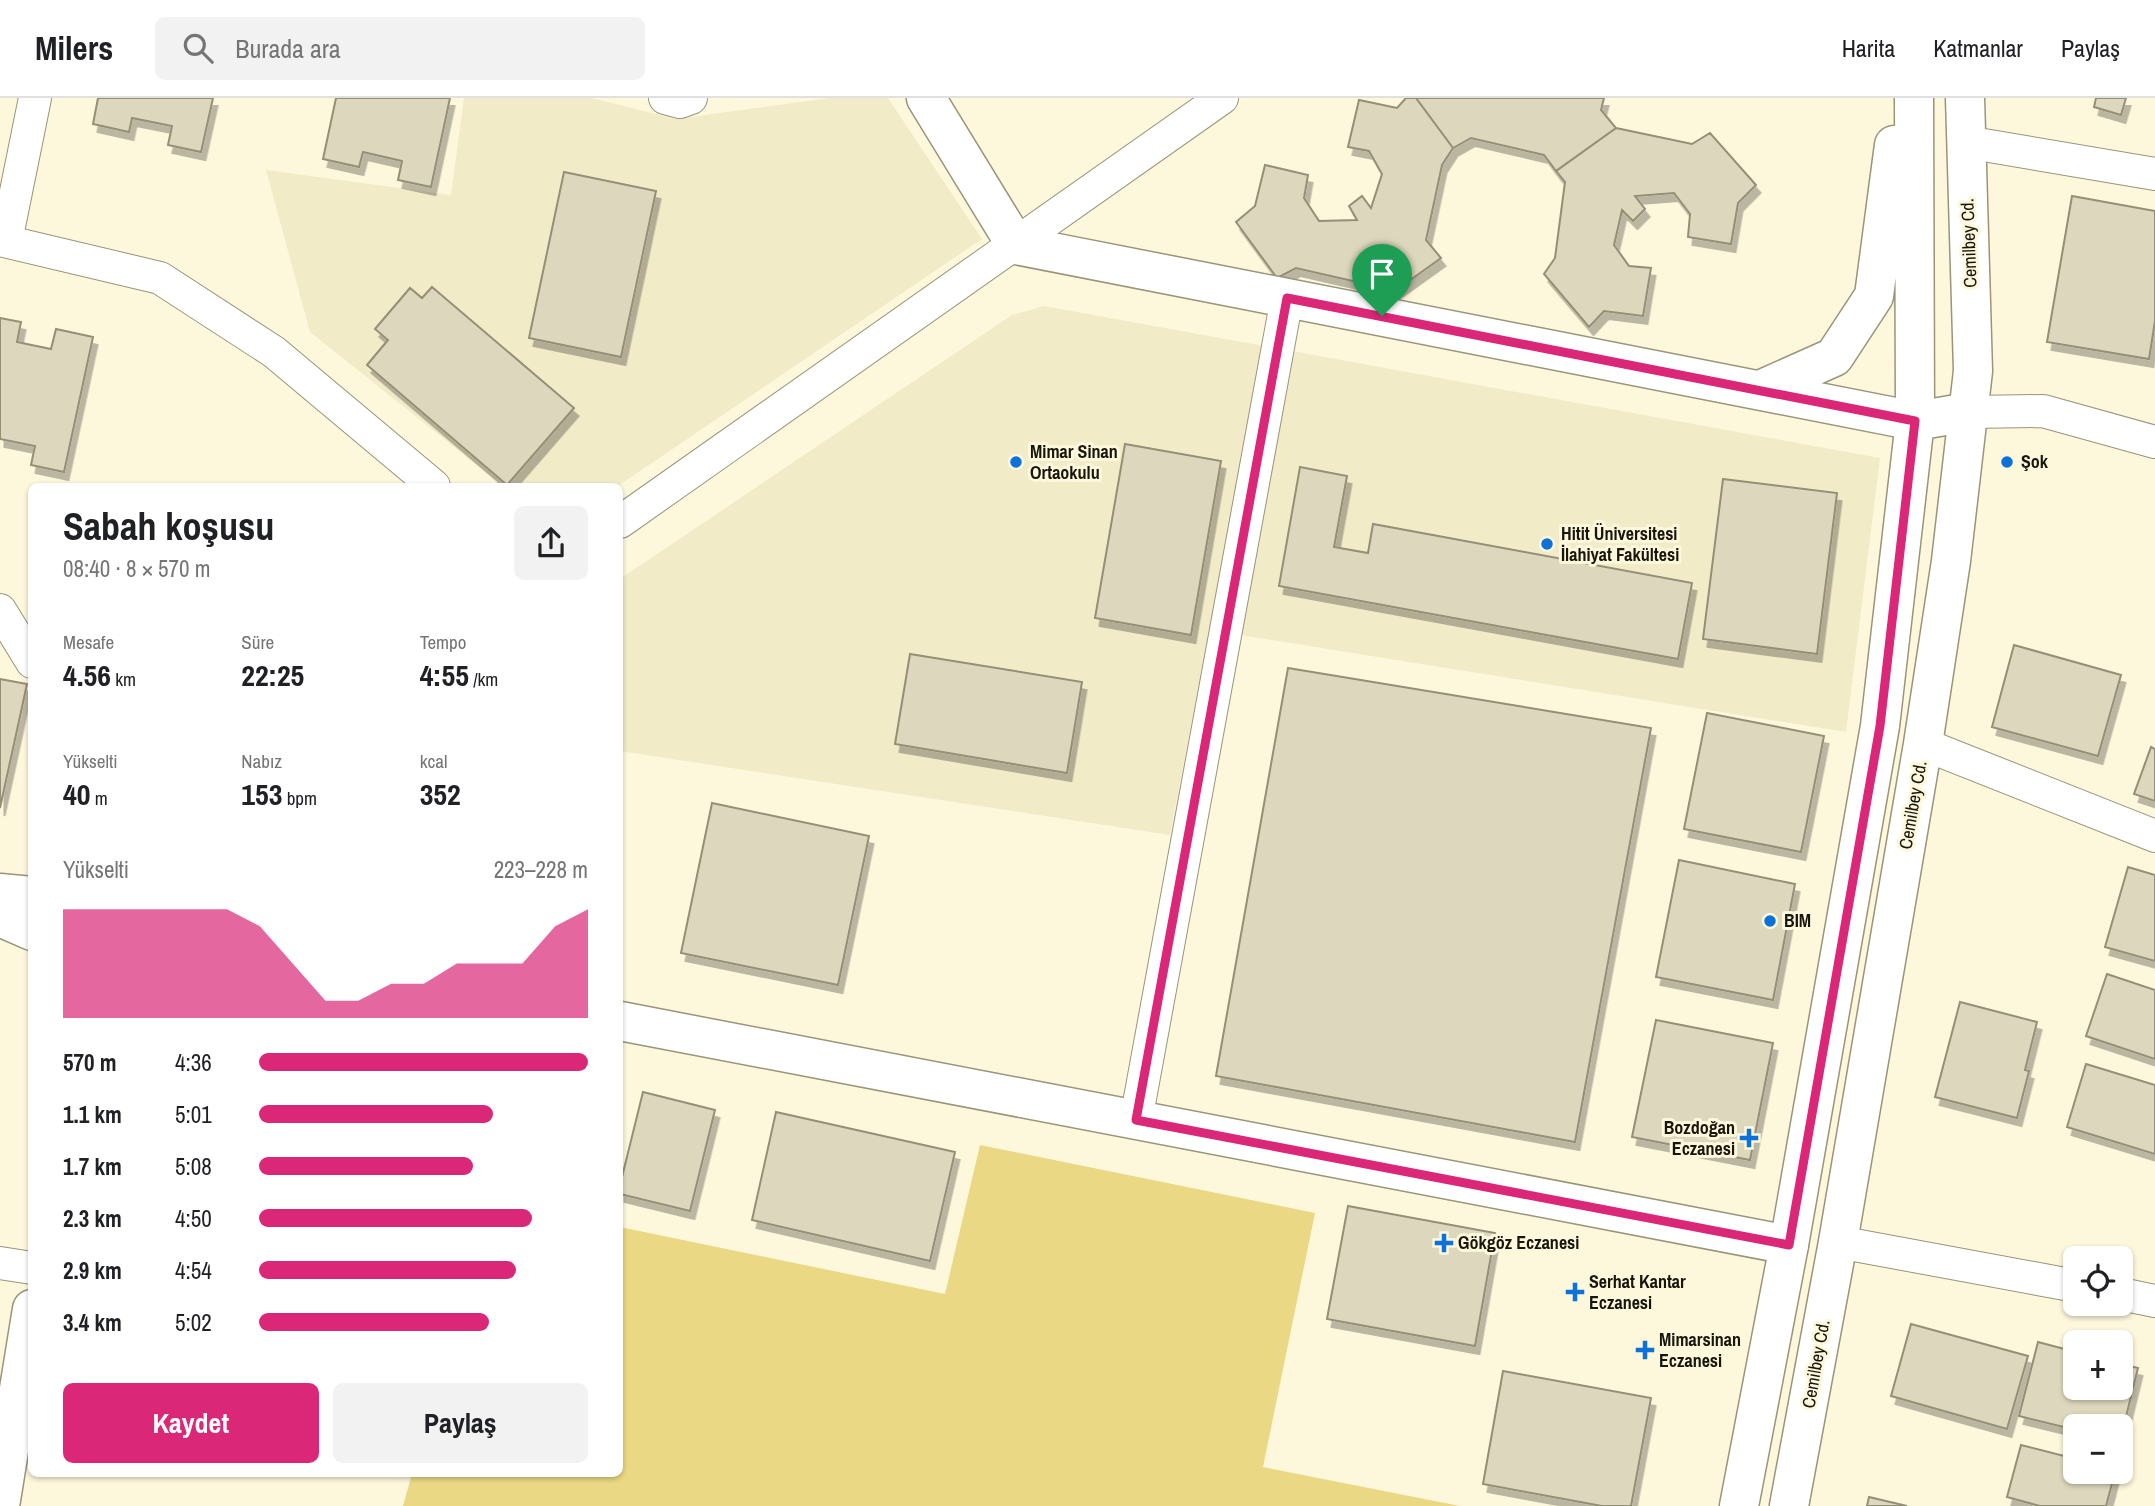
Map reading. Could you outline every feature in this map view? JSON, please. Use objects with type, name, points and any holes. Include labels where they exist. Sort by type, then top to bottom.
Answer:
[{"type":"main road","points":[[926,98],[1016,245],[1915,421],[1969,412]]},
{"type":"main road","points":[[1760,390],[1834,357],[1874,296],[1901,98]]},
{"type":"main road","points":[[1739,1506],[1789,1245],[1880,726],[1915,421],[1914,98]]},
{"type":"main road","name":"Cemilbey Cd.","points":[[1789,1506],[1838,1242],[1923,744],[1951,561],[1973,371],[1965,98]]},
{"type":"main road","points":[[0,893],[28,896]]},
{"type":"main road","points":[[0,917],[28,929]]},
{"type":"main road","points":[[623,1022],[1789,1245]]},
{"type":"main road","points":[[0,1506],[28,1334]]},
{"type":"street","points":[[35,98],[3,240],[160,278],[274,352],[430,483]]},
{"type":"street","points":[[665,98],[680,102],[691,98]]},
{"type":"street","points":[[623,520],[1222,98]]},
{"type":"street","points":[[1966,142],[2155,174]]},
{"type":"street","points":[[1136,1120],[1287,298]]},
{"type":"street","points":[[1969,412],[2043,411],[2152,431]]},
{"type":"street","points":[[0,610],[28,656]]},
{"type":"street","points":[[1923,744],[2155,836]]},
{"type":"street","points":[[1838,1242],[2063,1284]]},
{"type":"street","points":[[0,1263],[28,1267]]},
{"type":"street","points":[[2133,1296],[2155,1301]]},
{"type":"shaded area","points":[[464,98],[591,98],[676,119],[830,98],[888,98],[982,239],[622,483],[499,483],[310,332],[266,170],[451,195]]},
{"type":"shaded area","points":[[1044,306],[1880,458],[1846,732],[1209,630],[1170,835],[623,751],[623,577],[1012,315]]},
{"type":"shaded area","points":[[980,1145],[1315,1213],[1263,1467],[1460,1506],[403,1506],[411,1477],[623,1477],[623,1228],[945,1294]]},
{"type":"building","points":[[98,98],[213,98],[201,152],[168,145],[172,126],[132,118],[129,132],[93,124]]},
{"type":"building","points":[[336,98],[450,98],[431,187],[398,180],[402,161],[363,152],[359,167],[323,159]]},
{"type":"building","points":[[1406,98],[1416,98],[1453,148],[1442,165],[1426,240],[1441,258],[1381,301],[1370,285],[1296,268],[1277,278],[1236,222],[1255,206],[1265,165],[1308,175],[1304,198],[1319,221],[1357,220],[1349,206],[1362,196],[1371,208],[1382,174],[1369,151],[1348,147],[1359,100],[1397,108]]},
{"type":"building","points":[[1416,98],[1604,98],[1601,110],[1616,128],[1556,171],[1544,155],[1471,138],[1453,148]]},
{"type":"building","points":[[2096,98],[2126,98],[2121,115],[2094,107]]},
{"type":"building","points":[[1616,128],[1692,144],[1710,133],[1756,185],[1738,203],[1731,244],[1688,237],[1690,214],[1674,193],[1635,196],[1645,209],[1633,221],[1622,210],[1614,245],[1629,266],[1651,268],[1643,316],[1604,311],[1589,327],[1544,274],[1555,258],[1565,182],[1556,171]]},
{"type":"building","points":[[564,172],[656,191],[621,357],[529,338]]},
{"type":"building","points":[[2072,196],[2155,211],[2155,321],[2149,359],[2047,342]]},
{"type":"building","points":[[432,287],[574,408],[509,483],[505,483],[367,365],[388,340],[375,329],[410,288],[422,298]]},
{"type":"building","points":[[0,318],[21,322],[17,342],[51,349],[56,329],[93,337],[64,472],[31,465],[35,446],[0,439]]},
{"type":"building","points":[[1125,444],[1221,461],[1191,635],[1095,618]]},
{"type":"building","points":[[1300,467],[1347,476],[1334,547],[1368,553],[1373,524],[1692,583],[1678,659],[1279,586]]},
{"type":"building","points":[[1723,479],[1837,493],[1817,654],[1703,639]]},
{"type":"building","points":[[2014,645],[2121,675],[2098,756],[1992,727]]},
{"type":"building","points":[[910,654],[1082,682],[1067,773],[895,744]]},
{"type":"building","points":[[1288,668],[1651,728],[1575,1142],[1216,1076]]},
{"type":"building","points":[[0,679],[27,684],[0,808]]},
{"type":"building","points":[[1707,713],[1824,736],[1801,852],[1684,829]]},
{"type":"building","points":[[2151,747],[2155,749],[2155,801],[2134,794]]},
{"type":"building","points":[[712,803],[869,836],[838,985],[681,953]]},
{"type":"building","points":[[1679,860],[1795,884],[1773,1000],[1656,977]]},
{"type":"building","points":[[2128,867],[2155,875],[2155,961],[2105,947]]},
{"type":"building","points":[[2107,974],[2155,990],[2155,1059],[2086,1036]]},
{"type":"building","points":[[1960,1002],[2037,1022],[2025,1070],[2029,1071],[2017,1118],[1935,1097]]},
{"type":"building","points":[[1656,1020],[1773,1043],[1750,1160],[1632,1137]]},
{"type":"building","points":[[2086,1064],[2155,1085],[2155,1154],[2067,1127]]},
{"type":"building","points":[[643,1092],[715,1110],[690,1211],[623,1195],[623,1173]]},
{"type":"building","points":[[776,1112],[955,1152],[930,1261],[752,1220]]},
{"type":"building","points":[[1348,1206],[1495,1233],[1475,1346],[1327,1319]]},
{"type":"building","points":[[1911,1324],[2028,1356],[2007,1429],[1891,1396]]},
{"type":"building","points":[[2038,1342],[2063,1349],[2063,1400],[2130,1400],[2127,1414],[2063,1414],[2063,1427],[2019,1416]]},
{"type":"building","points":[[2133,1367],[2138,1368],[2133,1388]]},
{"type":"building","points":[[1503,1371],[1651,1398],[1631,1506],[1602,1506],[1483,1484]]},
{"type":"building","points":[[2021,1445],[2063,1456],[2063,1484],[2112,1484],[2106,1506],[2040,1506],[2007,1497]]},
{"type":"building","points":[[1869,1497],[1907,1506],[1867,1506]]},
{"type":"place","name":"Mimar Sinan Ortaokulu","points":[[1016,462]]},
{"type":"place","name":"Şok","points":[[2007,462]]},
{"type":"place","name":"Hitit Üniversitesi İlahiyat Fakültesi","points":[[1547,544]]},
{"type":"place","name":"BIM","points":[[1770,921]]},
{"type":"place","name":"Bozdoğan Eczanesi","points":[[1749,1138]]},
{"type":"place","name":"Gökgöz Eczanesi","points":[[1444,1243]]},
{"type":"place","name":"Serhat Kantar Eczanesi","points":[[1575,1292]]},
{"type":"place","name":"Mimarsinan Eczanesi","points":[[1645,1350]]},
{"type":"route","points":[[1287,298],[1382,316],[1915,421],[1880,726],[1789,1245],[1136,1120],[1287,298]]}]
